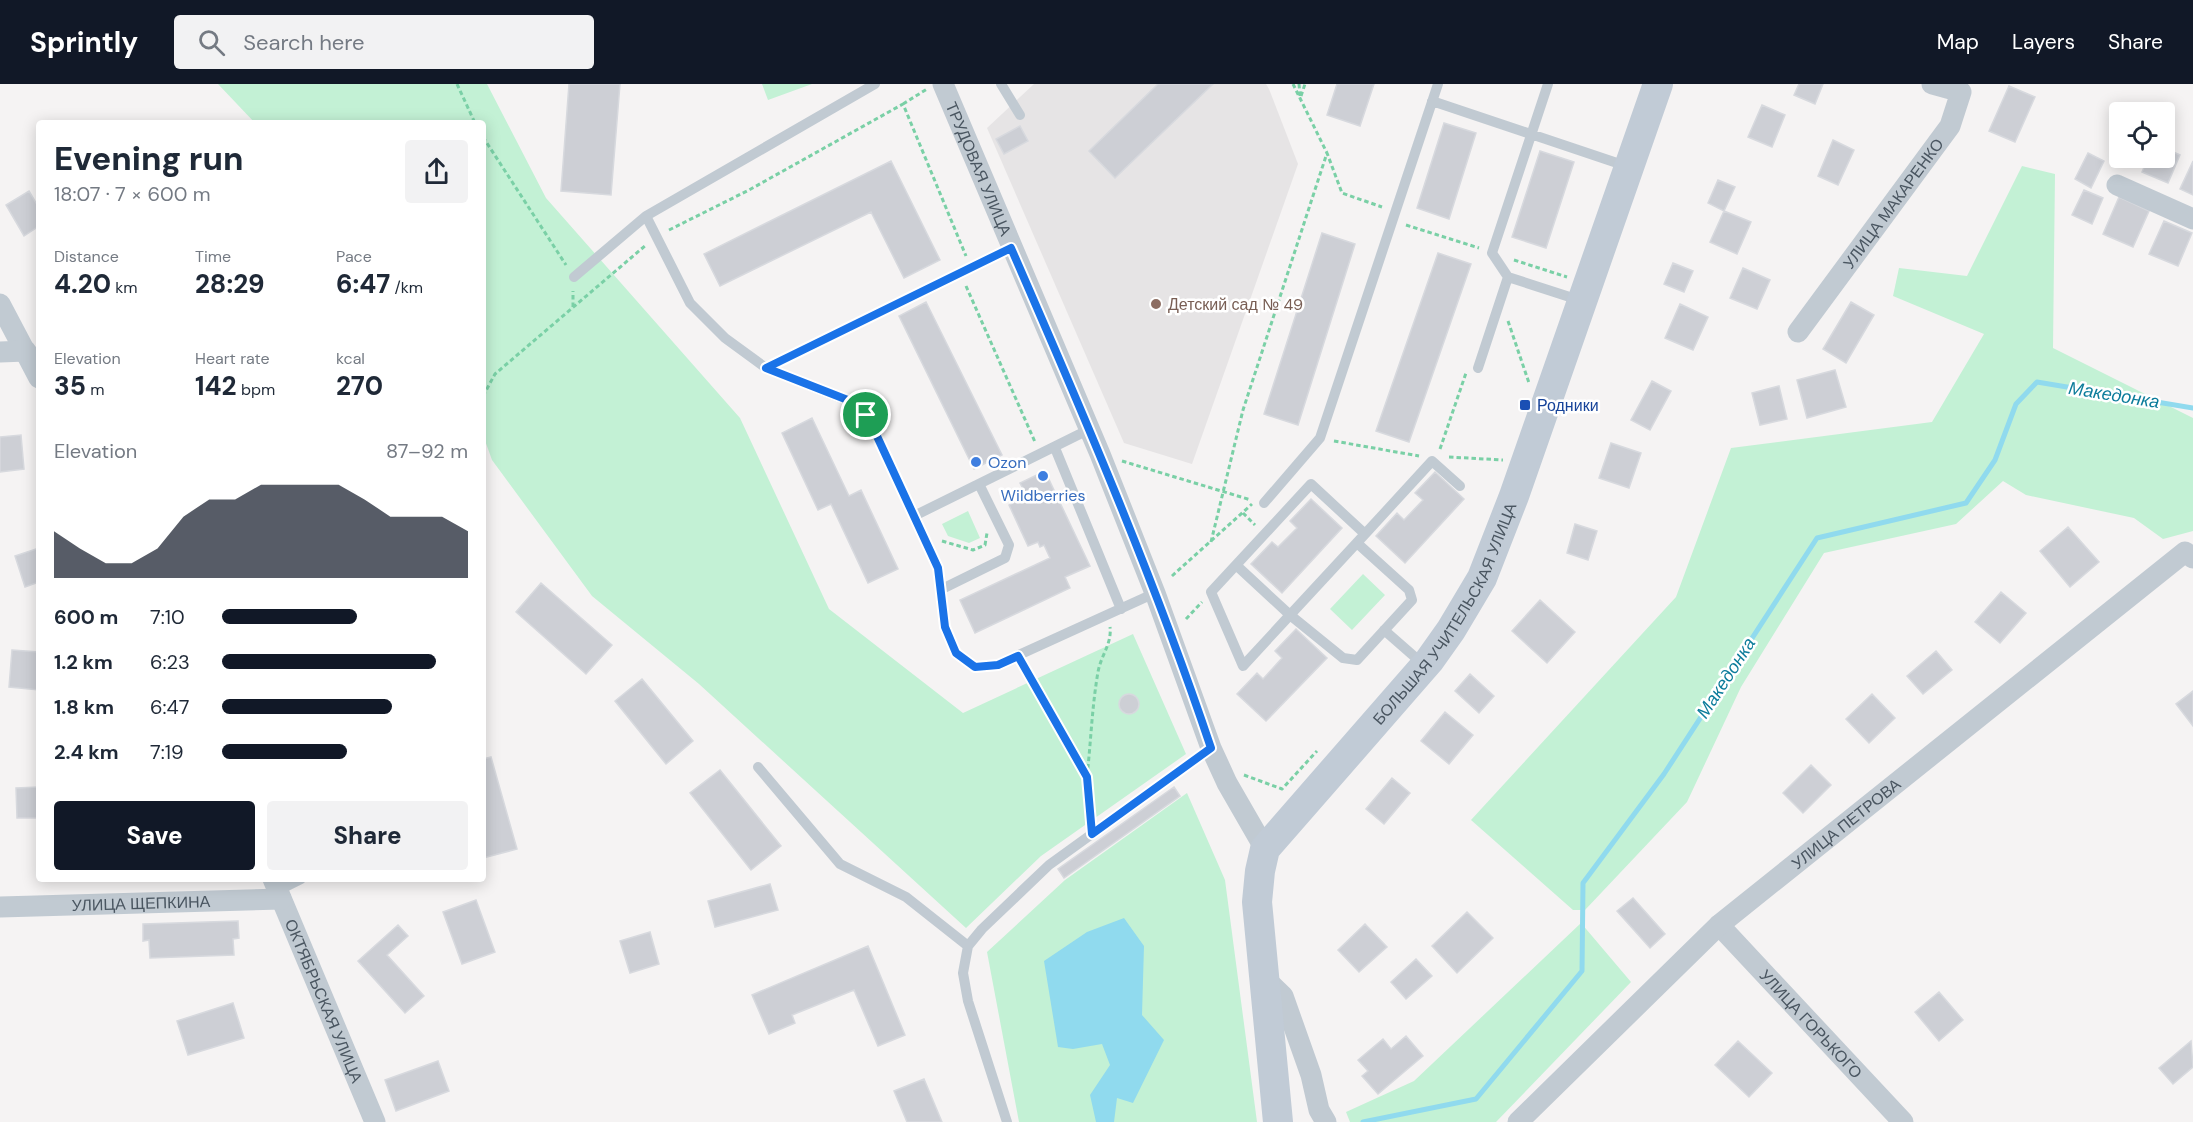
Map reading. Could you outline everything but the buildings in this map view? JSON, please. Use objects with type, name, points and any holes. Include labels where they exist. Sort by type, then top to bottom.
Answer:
[{"type":"main road","name":"БОЛЬШАЯ УЧИТЕЛЬСКАЯ УЛИЦА","points":[[1265,849],[1425,665],[1451,630],[1482,579],[1514,496],[1658,84]]},
{"type":"main road","points":[[1265,849],[1257,902],[1276,1111]]},
{"type":"street","name":"ТРУДОВАЯ УЛИЦА","points":[[943,84],[1100,454],[1155,593],[1211,748],[1227,783],[1265,849]]},
{"type":"street","name":"УЛИЦА МАКАРЕНКО","points":[[1798,332],[1950,126],[1962,88],[1932,84]]},
{"type":"street","points":[[2117,185],[2193,219]]},
{"type":"street","points":[[0,303],[36,372]]},
{"type":"street","points":[[0,352],[26,351]]},
{"type":"street","name":"УЛИЦА ПЕТРОВА","points":[[1518,1122],[1719,925],[2185,552],[2193,558]]},
{"type":"street","name":"УЛИЦА ЩЕПКИНА","points":[[0,907],[277,890]]},
{"type":"street","name":"ОКТЯБРЬСКАЯ УЛИЦА","points":[[277,890],[375,1122]]},
{"type":"street","name":"УЛИЦА ГОРЬКОГО","points":[[1719,925],[1903,1122]]},
{"type":"street","points":[[1262,976],[1283,996],[1311,1076],[1322,1116]]},
{"type":"lane","points":[[574,277],[646,216],[874,84]]},
{"type":"lane","points":[[1001,84],[1020,115]]},
{"type":"lane","points":[[1264,503],[1320,438],[1438,84]]},
{"type":"lane","points":[[1548,84],[1492,252],[1508,277],[1582,301]]},
{"type":"lane","points":[[1432,101],[1629,167]]},
{"type":"lane","points":[[646,216],[690,303],[725,338],[766,368],[863,406],[938,568],[945,627],[956,653],[975,667],[998,665],[1155,593]]},
{"type":"lane","points":[[766,368],[1011,248]]},
{"type":"lane","points":[[1478,368],[1508,277]]},
{"type":"lane","points":[[914,516],[1041,455],[1089,429]]},
{"type":"lane","points":[[1055,448],[1122,609]]},
{"type":"lane","points":[[1365,534],[1311,484],[1211,592],[1243,666],[1356,543],[1365,534],[1432,461],[1460,486]]},
{"type":"lane","points":[[940,590],[1005,558],[1009,544],[979,484]]},
{"type":"lane","points":[[1236,565],[1290,615],[1343,658],[1357,660],[1412,600],[1409,590],[1356,543]]},
{"type":"lane","points":[[1384,630],[1425,665]]},
{"type":"lane","points":[[1007,1122],[968,1001],[963,973],[968,946],[982,929],[1049,865],[1211,748]]},
{"type":"lane","points":[[758,767],[840,864],[906,897],[968,946]]},
{"type":"lane","points":[[277,890],[294,882]]},
{"type":"path","points":[[457,84],[474,120]]},
{"type":"path","points":[[486,390],[495,374],[656,236],[749,190],[935,84]]},
{"type":"path","points":[[1293,84],[1327,153],[1342,193],[1396,211]]},
{"type":"path","points":[[1299,84],[1300,97]]},
{"type":"path","points":[[1300,97],[1305,84]]},
{"type":"path","points":[[903,104],[965,271],[1041,455]]},
{"type":"path","points":[[486,142],[574,277],[573,307]]},
{"type":"path","points":[[1211,542],[1243,410],[1327,153]]},
{"type":"path","points":[[1501,298],[1529,384]]},
{"type":"path","points":[[1437,456],[1468,365],[1478,368]]},
{"type":"path","points":[[1100,454],[1256,501],[1172,576]]},
{"type":"path","points":[[1243,513],[1254,524]]},
{"type":"path","points":[[938,533],[944,543],[973,550],[985,544],[987,540],[982,524]]},
{"type":"path","points":[[1186,619],[1211,592]]},
{"type":"path","points":[[1101,818],[1092,825],[1087,777],[1099,667],[1111,637],[1109,615]]},
{"type":"path","points":[[1018,656],[1087,777]]},
{"type":"path","points":[[1239,773],[1282,789],[1321,746]]},
{"type":"shaded area","name":"Детский сад № 49","points":[[1034,84],[1266,84],[1269,89],[1298,164],[1192,464],[1124,443],[987,128]]},
{"type":"green space","points":[[218,84],[487,84],[546,198],[740,418],[829,609],[963,713],[1133,634],[1186,754],[1041,856],[966,928],[699,684],[592,596],[492,460],[486,443],[486,120],[252,120]]},
{"type":"green space","points":[[762,84],[812,84],[768,100]]},
{"type":"green space","points":[[2022,166],[2055,174],[2053,348],[2193,418],[2193,531],[2163,539],[2134,518],[2026,495],[2003,481],[1956,524],[1824,553],[1741,687],[1687,802],[1585,910],[1573,910],[1471,820],[1676,597],[1731,448],[1932,422],[1984,334],[1893,296],[1899,268],[1967,276]]},
{"type":"green space","points":[[968,511],[980,538],[969,543],[948,536],[942,524]]},
{"type":"green space","points":[[1363,574],[1385,595],[1352,630],[1330,609]]},
{"type":"green space","points":[[1187,793],[1225,880],[1257,1122],[1019,1122],[987,952],[1065,880]]},
{"type":"green space","points":[[1581,923],[1631,982],[1496,1122],[1350,1122],[1346,1112],[1414,1081]]},
{"type":"water","points":[[1124,918],[1144,946],[1142,1015],[1164,1040],[1133,1103],[1117,1098],[1114,1122],[1096,1122],[1090,1095],[1110,1065],[1102,1044],[1073,1049],[1058,1047],[1044,961],[1087,932]]},
{"type":"waterway","name":"Македонка","points":[[1363,1122],[1476,1099],[1582,971],[1583,883],[1664,774],[1817,538],[1966,503],[1995,460],[2016,404],[2037,382],[2193,408]]},
{"type":"place","name":"Детский сад № 49","points":[[1156,304]]},
{"type":"place","name":"Родники","points":[[1525,405]]},
{"type":"place","name":"Ozon","points":[[976,462]]},
{"type":"place","name":"Wildberries","points":[[1043,476]]},
{"type":"route","points":[[1011,248],[1100,454],[1155,593],[1211,748],[1092,834],[1087,777],[1018,656],[998,665],[975,667],[956,653],[945,627],[938,568],[866,415],[863,406],[766,368],[1011,248]]}]
